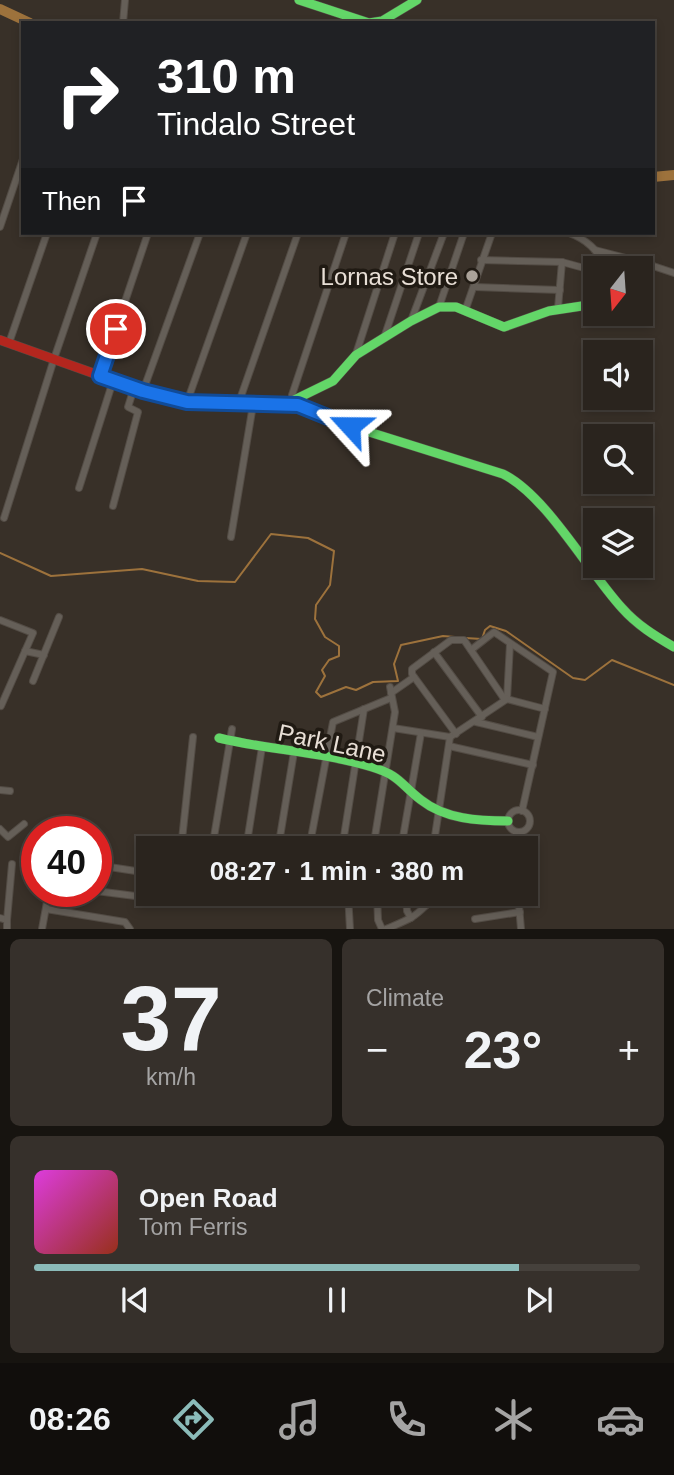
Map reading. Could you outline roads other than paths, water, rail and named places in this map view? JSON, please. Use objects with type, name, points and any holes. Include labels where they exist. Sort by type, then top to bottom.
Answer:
[{"type":"street","points":[[123,21],[125,0]]},
{"type":"street","points":[[299,0],[363,21]]},
{"type":"street","points":[[377,21],[388,18],[417,0]]},
{"type":"street","points":[[0,227],[21,165]]},
{"type":"street","points":[[46,235],[5,342],[138,390],[187,402],[238,405],[293,403],[350,426],[486,467],[517,481],[555,523],[622,608],[645,630],[674,647]]},
{"type":"street","points":[[4,518],[96,235]]},
{"type":"street","points":[[100,376],[147,235]]},
{"type":"street","points":[[113,506],[138,412],[128,407],[138,390],[199,235]]},
{"type":"street","points":[[187,402],[246,235]]},
{"type":"street","points":[[238,405],[297,235]]},
{"type":"street","points":[[293,403],[345,235]]},
{"type":"street","points":[[356,355],[394,235]]},
{"type":"street","points":[[384,338],[418,235]]},
{"type":"street","points":[[411,321],[443,235]]},
{"type":"street","points":[[439,307],[463,235]]},
{"type":"street","points":[[466,311],[491,235]]},
{"type":"street","points":[[574,235],[599,256]]},
{"type":"street","points":[[595,250],[617,256]]},
{"type":"street","points":[[481,260],[562,262],[583,268]]},
{"type":"street","points":[[558,308],[562,262]]},
{"type":"street","points":[[653,266],[674,273]]},
{"type":"street","points":[[475,287],[560,290]]},
{"type":"street","points":[[293,403],[333,381],[356,355],[439,307],[456,307],[504,327],[558,308],[583,305]]},
{"type":"street","points":[[79,488],[113,381]]},
{"type":"street","points":[[231,537],[253,405]]},
{"type":"street","points":[[33,681],[59,617]]},
{"type":"street","points":[[0,621],[33,633],[1,706]]},
{"type":"street","points":[[471,650],[494,632],[553,672],[522,811]]},
{"type":"street","points":[[453,736],[414,677],[412,669],[450,640],[464,640],[506,699],[545,709]]},
{"type":"street","points":[[435,836],[449,746],[453,736],[506,699],[510,644]]},
{"type":"street","points":[[25,651],[44,655]]},
{"type":"street","points":[[434,652],[479,719],[538,737]]},
{"type":"street","points":[[311,836],[333,722],[364,709],[414,677]]},
{"type":"street","points":[[0,687],[8,692]]},
{"type":"street","points":[[375,836],[396,712],[391,693]]},
{"type":"street","points":[[344,836],[364,709]]},
{"type":"street","points":[[393,728],[453,736]]},
{"type":"street","points":[[214,836],[232,729]]},
{"type":"street","points":[[403,836],[421,733]]},
{"type":"street","points":[[182,836],[193,737]]},
{"type":"street","name":"Park Lane","points":[[219,738],[357,764],[405,783],[438,810],[471,821],[508,821]]},
{"type":"street","points":[[449,746],[533,765]]},
{"type":"street","points":[[248,836],[262,747]]},
{"type":"street","points":[[280,836],[294,752]]},
{"type":"street","points":[[0,790],[10,791]]},
{"type":"street","points":[[522,811],[528,815],[530,825],[523,832],[516,832],[510,828],[508,821],[513,813],[522,811]]},
{"type":"street","points":[[0,829],[8,837],[21,826]]},
{"type":"street","points":[[516,832],[516,836]]},
{"type":"street","points":[[7,929],[4,919],[12,864]]},
{"type":"street","points":[[112,867],[136,871]]},
{"type":"street","points":[[112,893],[136,897]]},
{"type":"street","points":[[349,906],[351,929]]},
{"type":"street","points":[[377,906],[378,920],[384,929],[411,919],[428,906]]},
{"type":"street","points":[[407,906],[411,919]]},
{"type":"street","points":[[519,906],[522,929]]},
{"type":"street","points":[[42,929],[46,909],[125,922],[130,929]]},
{"type":"street","points":[[475,919],[520,912]]},
{"type":"waterway","points":[[0,9],[26,21]]},
{"type":"waterway","points":[[655,177],[674,175]]},
{"type":"waterway","points":[[0,553],[51,576],[142,569],[198,581],[235,582],[271,534],[308,538],[334,551],[330,585],[316,605],[315,619],[325,637],[339,646],[339,656],[329,660],[322,670],[325,676],[316,692],[321,697],[346,687],[356,690],[373,682],[398,681],[394,664],[401,645],[443,636],[455,637]]},
{"type":"waterway","points":[[465,638],[482,639],[485,630],[490,626],[506,631],[573,678],[585,680],[612,660],[674,685]]},
{"type":"place","name":"Lornas Store","points":[[472,276]]}]
